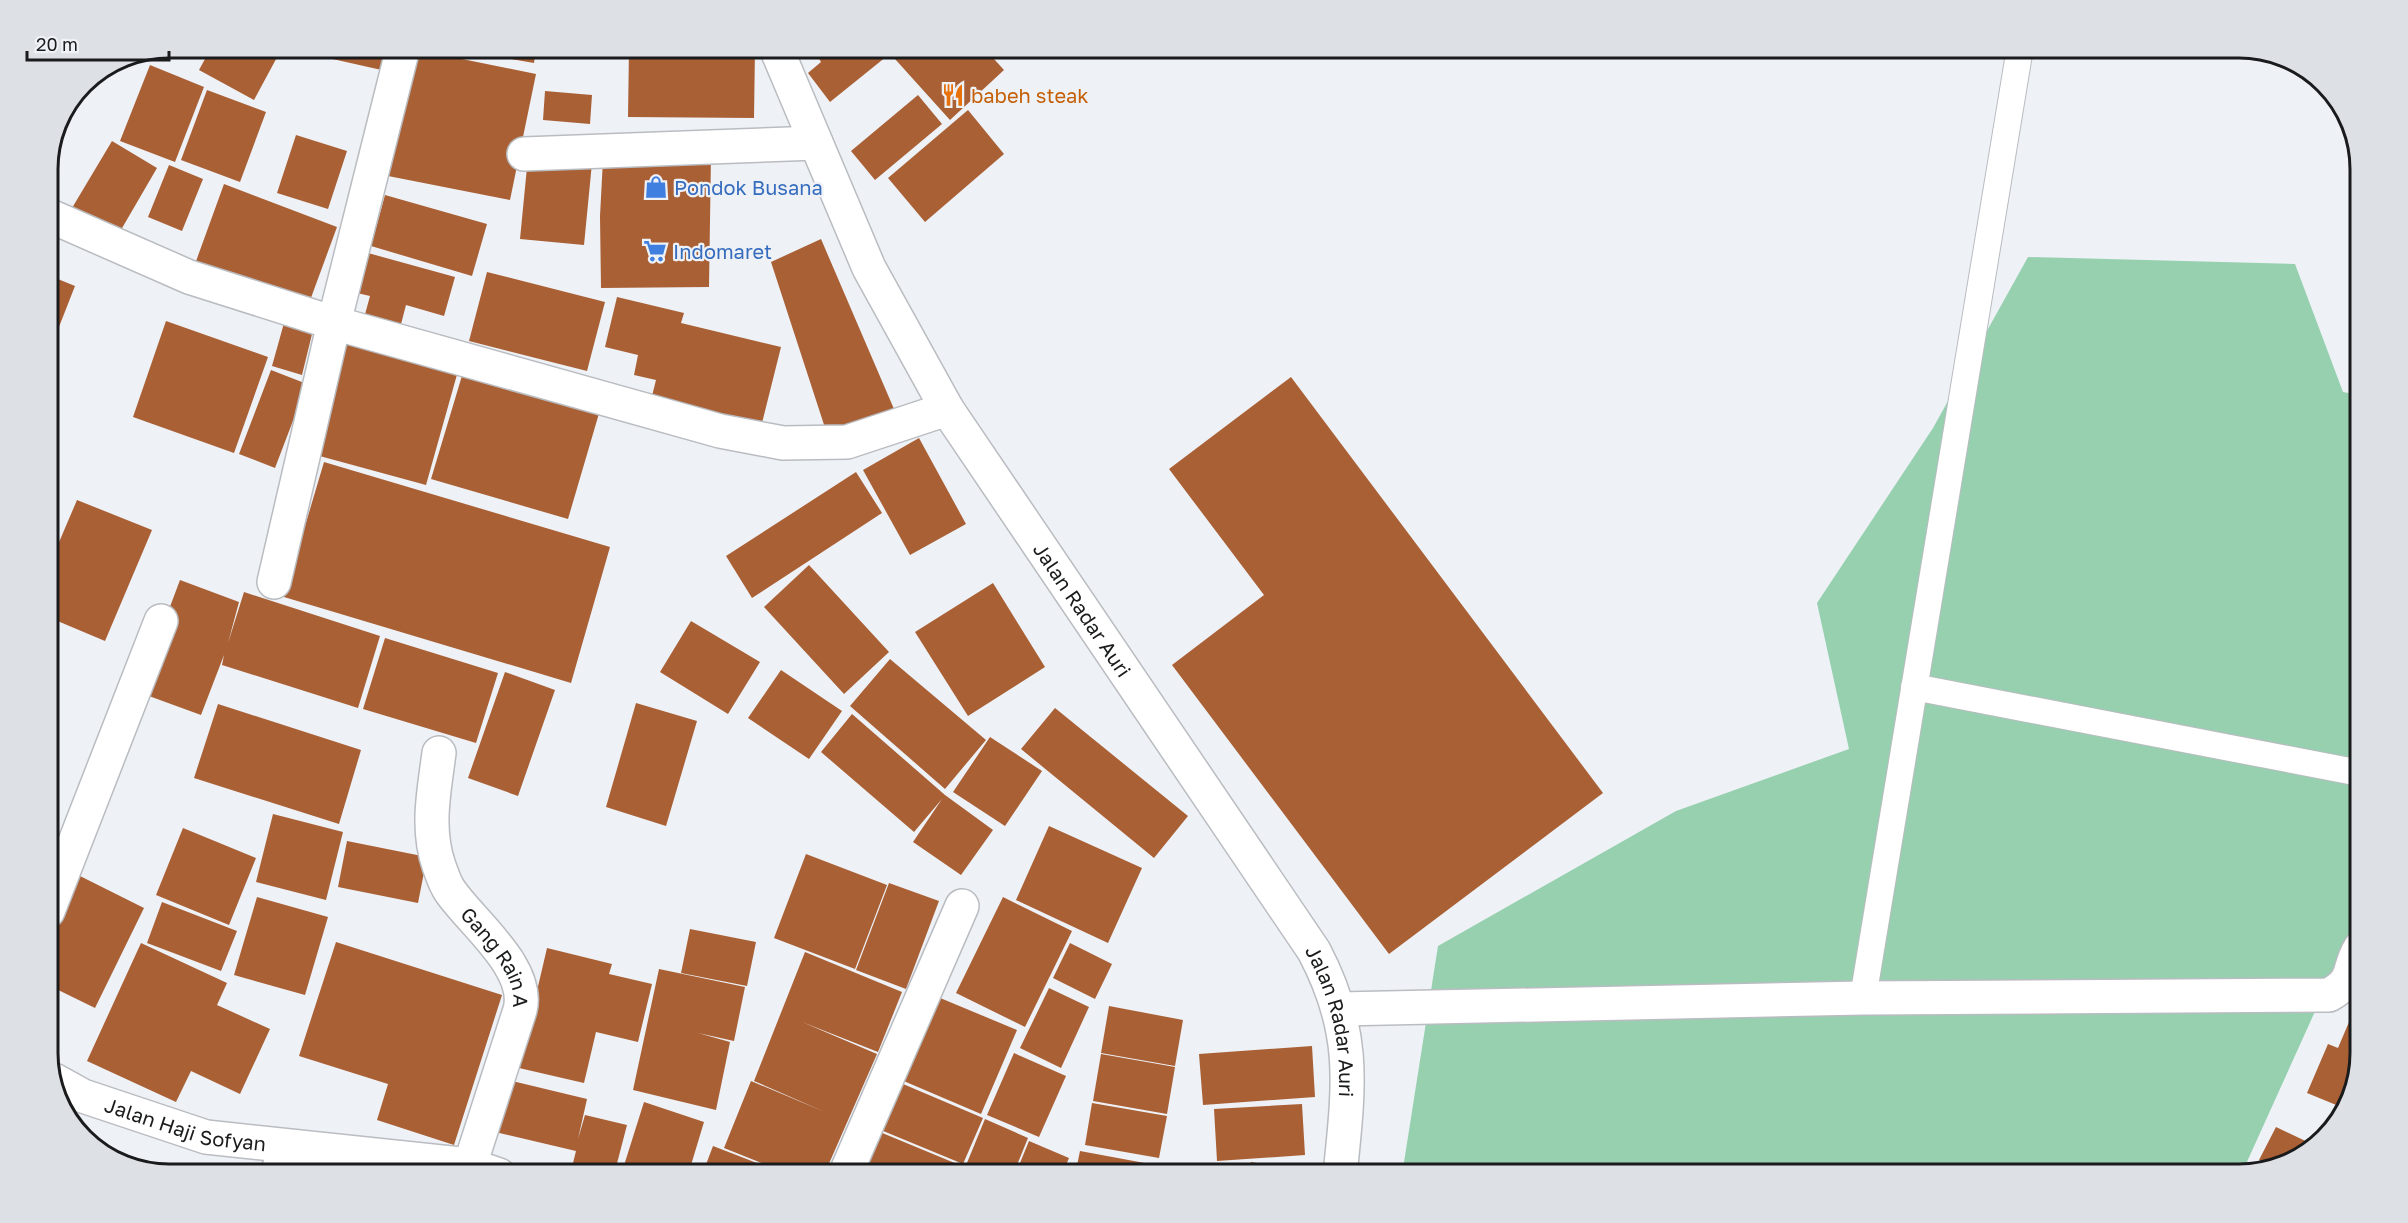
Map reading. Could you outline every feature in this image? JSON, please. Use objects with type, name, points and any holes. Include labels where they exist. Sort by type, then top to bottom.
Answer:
[{"type":"street","points":[[274,582],[334,323],[400,59]]},
{"type":"street","name":"Jalan Radar Auri","points":[[781,59],[869,268],[947,409],[1314,951],[1332,984],[1346,1036],[1348,1061],[1342,1164]]},
{"type":"street","points":[[524,154],[816,143]]},
{"type":"street","points":[[59,220],[189,277],[334,323],[720,430],[783,443],[847,442],[947,409]]},
{"type":"street","points":[[59,882],[161,621]]},
{"type":"street","name":"Gang Rain A","points":[[439,753],[430,835],[439,866],[449,890],[497,947],[519,981],[521,995],[485,1164]]},
{"type":"street","points":[[850,1164],[962,906]]},
{"type":"street","points":[[1340,1009],[1863,998],[2329,995],[2345,985],[2350,976]]},
{"type":"street","name":"Jalan Haji Sofyan","points":[[63,1085],[82,1096],[281,1161],[349,1164]]},
{"type":"lane","points":[[1863,998],[2018,58]]},
{"type":"lane","points":[[1914,687],[2350,771]]},
{"type":"green space","points":[[2028,257],[2295,264],[2343,392],[2349,393],[2350,934],[2246,1164],[1404,1164],[1438,946],[1676,811],[1849,749],[1817,603],[1933,428]]},
{"type":"building","points":[[205,59],[276,59],[254,100],[199,70]]},
{"type":"building","points":[[332,59],[389,59],[386,71]]},
{"type":"building","points":[[406,59],[461,59],[536,74],[510,200],[383,175]]},
{"type":"building","points":[[510,59],[535,59],[534,63]]},
{"type":"building","points":[[629,59],[755,59],[754,118],[628,117]]},
{"type":"building","points":[[819,59],[884,59],[830,102],[808,73],[821,62]]},
{"type":"building","name":"babeh steak","points":[[895,59],[994,59],[1004,70],[950,120]]},
{"type":"building","points":[[150,65],[204,87],[175,162],[120,141]]},
{"type":"building","points":[[207,90],[266,112],[240,182],[181,160]]},
{"type":"building","points":[[545,91],[592,95],[590,124],[543,120]]},
{"type":"building","points":[[918,95],[942,124],[875,180],[851,151]]},
{"type":"building","points":[[968,110],[1004,154],[925,222],[888,178]]},
{"type":"building","points":[[296,135],[347,151],[328,209],[277,193]]},
{"type":"building","points":[[112,141],[157,168],[118,235],[72,208]]},
{"type":"building","points":[[711,155],[709,287],[601,288],[600,216],[603,159]]},
{"type":"building","points":[[528,157],[592,163],[584,245],[520,239]]},
{"type":"building","points":[[169,165],[203,179],[182,231],[148,217]]},
{"type":"building","points":[[224,184],[337,227],[308,306],[195,264]]},
{"type":"building","points":[[385,195],[487,224],[472,276],[371,246]]},
{"type":"building","points":[[821,239],[894,409],[828,437],[771,262]]},
{"type":"building","points":[[368,253],[455,277],[444,316],[406,305],[400,328],[364,318],[370,296],[357,293]]},
{"type":"building","points":[[487,272],[605,302],[587,371],[469,341]]},
{"type":"building","points":[[59,279],[75,286],[59,327]]},
{"type":"building","points":[[617,297],[684,313],[681,323],[781,347],[760,431],[650,404],[656,380],[634,375],[638,355],[605,347]]},
{"type":"building","points":[[166,321],[268,357],[234,453],[133,417]]},
{"type":"building","points":[[284,323],[313,330],[302,375],[272,366]]},
{"type":"building","points":[[348,340],[458,371],[426,485],[316,455]]},
{"type":"building","points":[[464,369],[600,410],[568,519],[431,479]]},
{"type":"building","points":[[271,370],[307,384],[275,468],[239,454]]},
{"type":"building","points":[[1291,377],[1603,793],[1389,954],[1172,665],[1264,595],[1169,469]]},
{"type":"building","points":[[919,438],[966,524],[910,555],[863,470]]},
{"type":"building","points":[[324,462],[610,547],[571,683],[284,597]]},
{"type":"building","points":[[856,472],[882,513],[752,598],[726,556]]},
{"type":"building","points":[[77,500],[152,530],[105,641],[59,622],[59,542]]},
{"type":"building","points":[[809,565],[889,652],[844,694],[764,607]]},
{"type":"building","points":[[180,580],[239,602],[228,643],[244,592],[380,636],[358,708],[222,665],[224,655],[201,715],[138,692]]},
{"type":"building","points":[[993,583],[1045,667],[968,716],[915,632]]},
{"type":"building","points":[[691,621],[760,662],[728,714],[660,672]]},
{"type":"building","points":[[385,638],[498,673],[476,743],[363,709]]},
{"type":"building","points":[[890,659],[986,740],[945,789],[850,706]]},
{"type":"building","points":[[781,670],[842,711],[809,759],[748,718]]},
{"type":"building","points":[[505,672],[555,690],[518,796],[468,778]]},
{"type":"building","points":[[636,703],[697,721],[666,826],[606,807]]},
{"type":"building","points":[[218,704],[361,750],[339,824],[194,778]]},
{"type":"building","points":[[1055,708],[1188,816],[1154,858],[1021,749]]},
{"type":"building","points":[[852,714],[945,795],[993,830],[961,875],[913,842],[942,799],[914,832],[821,752]]},
{"type":"building","points":[[990,737],[1042,771],[1005,826],[953,792]]},
{"type":"building","points":[[273,814],[343,832],[326,900],[256,882]]},
{"type":"building","points":[[1049,826],[1142,868],[1108,943],[1016,900]]},
{"type":"building","points":[[183,828],[256,858],[229,925],[156,895]]},
{"type":"building","points":[[347,841],[427,857],[418,903],[338,887]]},
{"type":"building","points":[[806,854],[887,885],[855,969],[774,938]]},
{"type":"building","points":[[78,875],[144,908],[95,1008],[59,990],[59,913]]},
{"type":"building","points":[[889,883],[939,901],[906,989],[856,970]]},
{"type":"building","points":[[257,897],[328,917],[305,995],[234,975]]},
{"type":"building","points":[[1003,897],[1072,931],[1025,1027],[956,993]]},
{"type":"building","points":[[162,902],[237,931],[221,971],[147,943]]},
{"type":"building","points":[[690,929],[756,942],[747,986],[681,973]]},
{"type":"building","points":[[336,942],[502,995],[454,1145],[377,1120],[388,1084],[299,1056]]},
{"type":"building","points":[[141,943],[227,983],[217,1005],[270,1029],[240,1094],[191,1071],[176,1102],[87,1061]]},
{"type":"building","points":[[1070,943],[1112,964],[1095,999],[1053,978]]},
{"type":"building","points":[[547,948],[612,964],[609,974],[652,984],[638,1042],[596,1032],[584,1083],[519,1068]]},
{"type":"building","points":[[805,952],[902,992],[878,1052],[802,1022],[877,1054],[829,1164],[764,1164],[724,1148],[751,1081],[825,1112],[754,1081]]},
{"type":"building","points":[[659,969],[745,987],[734,1041],[698,1033],[730,1042],[716,1110],[633,1090]]},
{"type":"building","points":[[1049,988],[1089,1007],[1061,1068],[1020,1048]]},
{"type":"building","points":[[933,995],[1017,1030],[981,1114],[899,1079]]},
{"type":"building","points":[[1109,1006],[1183,1020],[1175,1066],[1101,1053]]},
{"type":"building","points":[[2350,1020],[2350,1054],[2347,1075],[2337,1105],[2307,1093],[2328,1044],[2338,1048]]},
{"type":"building","points":[[1312,1046],[1315,1097],[1203,1105],[1199,1054]]},
{"type":"building","points":[[1014,1053],[1066,1076],[1039,1137],[987,1115]]},
{"type":"building","points":[[1101,1054],[1175,1067],[1167,1114],[1093,1101]]},
{"type":"building","points":[[508,1080],[587,1099],[578,1139],[585,1115],[627,1125],[617,1164],[573,1164],[576,1151],[495,1132]]},
{"type":"building","points":[[896,1081],[983,1118],[963,1164],[876,1128]]},
{"type":"building","points":[[644,1102],[704,1122],[691,1164],[624,1164]]},
{"type":"building","points":[[1092,1103],[1167,1116],[1159,1158],[1085,1145]]},
{"type":"building","points":[[1302,1104],[1305,1155],[1217,1161],[1214,1109]]},
{"type":"building","points":[[985,1119],[1028,1138],[1017,1164],[967,1164]]},
{"type":"building","points":[[2276,1127],[2306,1141],[2281,1156],[2264,1162],[2259,1160]]},
{"type":"building","points":[[875,1130],[957,1164],[861,1164]]},
{"type":"building","points":[[1029,1141],[1069,1158],[1067,1164],[1020,1164]]},
{"type":"building","points":[[713,1146],[760,1164],[706,1164]]},
{"type":"building","points":[[1080,1151],[1150,1164],[1077,1164]]},
{"type":"place","name":"babeh steak","points":[[953,95]]},
{"type":"place","name":"Pondok Busana","points":[[656,187]]},
{"type":"place","name":"Indomaret","points":[[655,251]]}]
